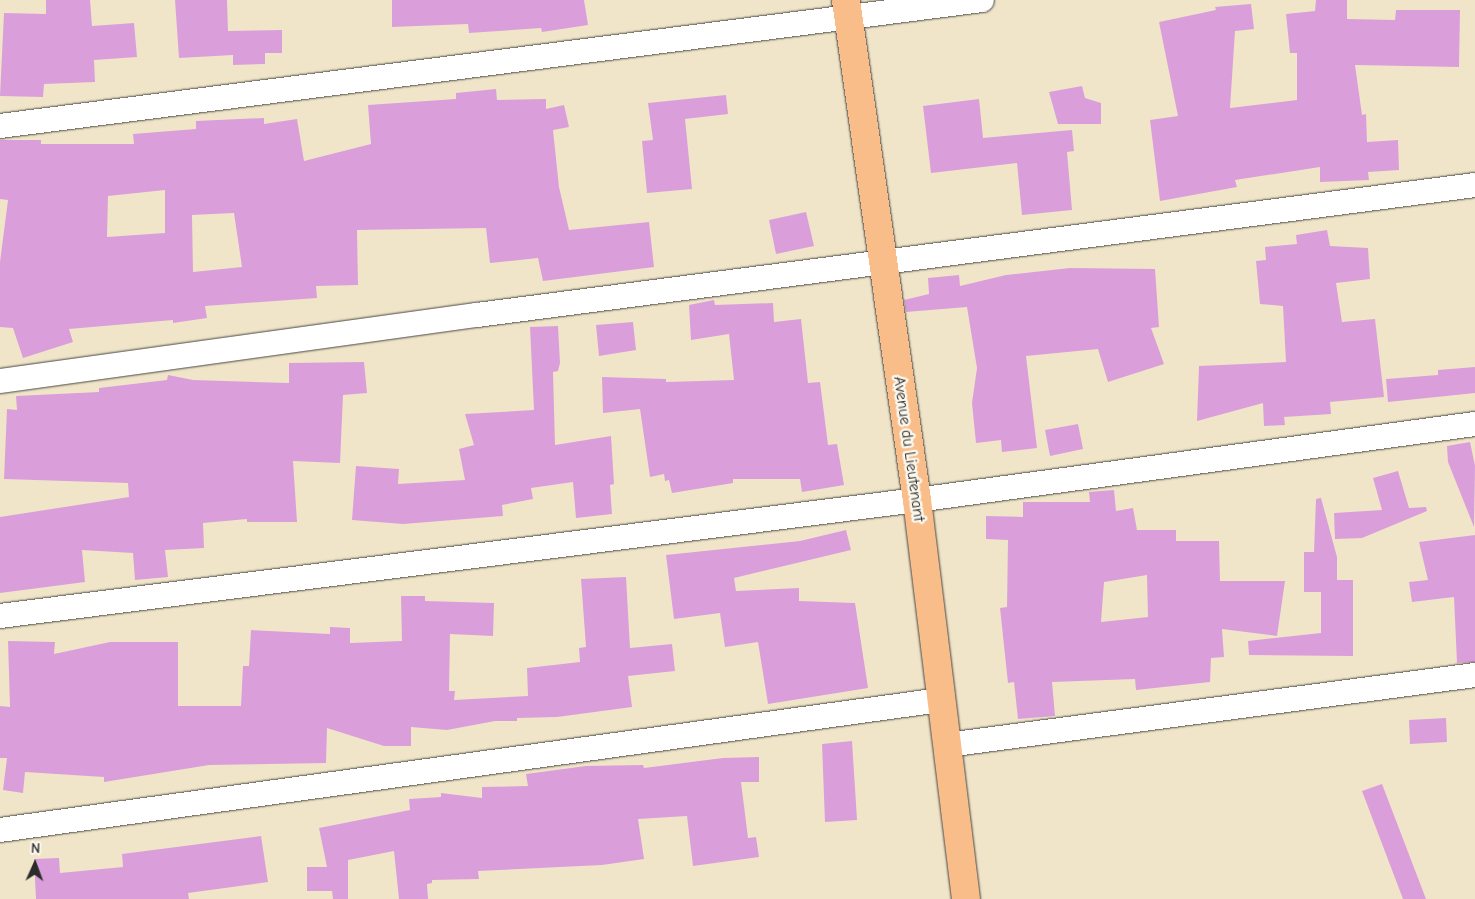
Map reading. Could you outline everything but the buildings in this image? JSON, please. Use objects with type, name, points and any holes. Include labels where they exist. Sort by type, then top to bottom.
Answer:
[{"type":"main road","name":"Avenue du Lieutenant","points":[[847,9],[917,500],[966,899]]},
{"type":"street","points":[[0,126],[847,9],[982,0]]},
{"type":"street","points":[[0,381],[882,262],[1475,185]]},
{"type":"street","points":[[0,616],[917,500],[1475,424]]},
{"type":"street","points":[[948,745],[1475,675]]},
{"type":"street","points":[[0,830],[941,700]]}]
